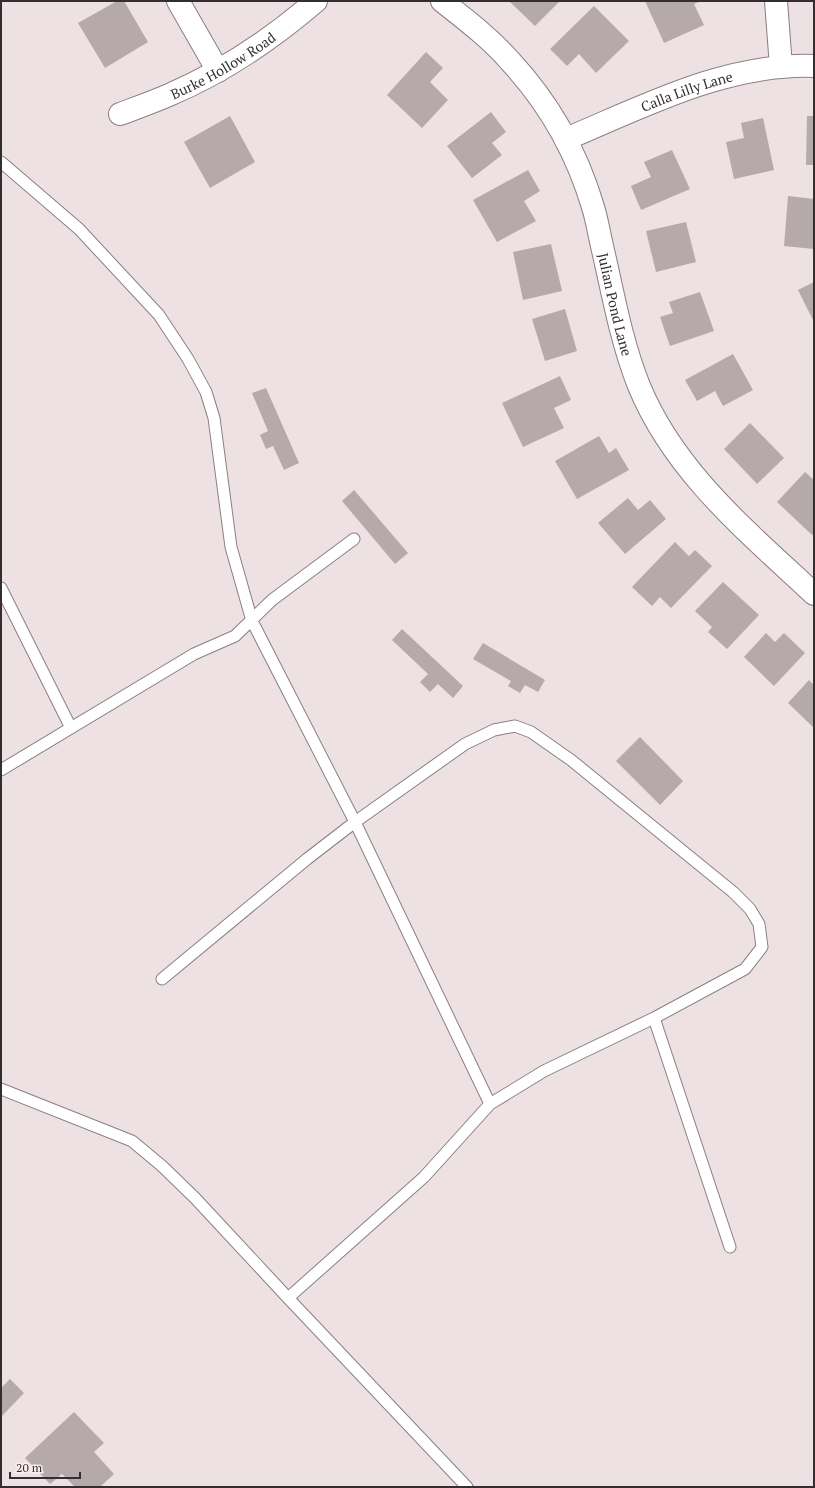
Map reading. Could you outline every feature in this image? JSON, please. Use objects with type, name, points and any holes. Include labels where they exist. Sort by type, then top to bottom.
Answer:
[{"type":"street","points":[[178,1],[218,71]]},
{"type":"street","name":"Burke Hollow Road","points":[[120,114],[169,95],[218,71],[240,58],[290,23],[316,1]]},
{"type":"street","name":"Julian Pond Lane","points":[[442,1],[477,29],[510,60],[538,95],[566,139],[594,208],[624,342],[639,386],[660,428],[685,466],[715,501],[814,594]]},
{"type":"street","points":[[776,1],[781,67]]},
{"type":"street","name":"Calla Lilly Lane","points":[[566,139],[691,87],[731,75],[781,67],[814,66]]},
{"type":"lane","points":[[1,162],[79,229],[159,315],[188,359],[206,392],[214,418],[231,547],[252,621],[355,822],[490,1104]]},
{"type":"lane","points":[[1,770],[194,654],[235,636],[272,600],[354,539]]},
{"type":"lane","points":[[1,588],[71,728]]},
{"type":"lane","points":[[162,979],[307,859],[355,822],[465,744],[494,730],[516,726],[531,732],[571,760],[733,892],[750,909],[759,924],[762,947],[745,969],[654,1018],[544,1071],[490,1104],[424,1177],[288,1298]]},
{"type":"lane","points":[[654,1018],[730,1247]]},
{"type":"lane","points":[[1,1089],[132,1141],[162,1166],[195,1198],[467,1487]]},
{"type":"building","points":[[117,1],[124,1],[148,42],[105,68],[78,23]]},
{"type":"building","points":[[509,1],[560,1],[535,26]]},
{"type":"building","points":[[645,1],[701,1],[694,4],[704,25],[664,43]]},
{"type":"building","points":[[594,6],[629,41],[596,73],[579,54],[567,66],[550,49]]},
{"type":"building","points":[[426,52],[443,68],[430,82],[448,100],[422,128],[387,95]]},
{"type":"building","points":[[491,112],[506,132],[492,143],[502,155],[472,178],[447,146]]},
{"type":"building","points":[[230,116],[255,162],[210,188],[184,142]]},
{"type":"building","points":[[807,116],[814,116],[814,165],[806,165]]},
{"type":"building","points":[[763,118],[774,170],[734,179],[726,142],[744,138],[741,123]]},
{"type":"building","points":[[672,150],[690,189],[641,210],[631,186],[651,177],[644,162]]},
{"type":"building","points":[[528,170],[540,191],[524,201],[536,221],[497,242],[473,200]]},
{"type":"building","points":[[788,196],[814,199],[814,249],[784,246]]},
{"type":"building","points":[[686,222],[696,262],[656,272],[646,231]]},
{"type":"building","points":[[551,244],[562,291],[523,300],[513,252]]},
{"type":"building","points":[[814,282],[814,322],[798,290]]},
{"type":"building","points":[[700,292],[714,331],[670,346],[660,317],[673,313],[669,302]]},
{"type":"building","points":[[565,309],[577,351],[545,361],[532,319]]},
{"type":"building","points":[[733,354],[753,390],[723,406],[715,391],[697,401],[685,380]]},
{"type":"building","points":[[560,376],[571,400],[554,408],[564,428],[523,447],[502,403]]},
{"type":"building","points":[[266,388],[299,463],[284,470],[273,446],[266,449],[260,435],[268,431],[252,393]]},
{"type":"building","points":[[750,423],[784,458],[757,484],[724,449]]},
{"type":"building","points":[[599,436],[609,453],[616,448],[629,470],[577,499],[555,461]]},
{"type":"building","points":[[805,472],[814,480],[814,533],[812,535],[777,502]]},
{"type":"building","points":[[354,490],[408,553],[395,564],[342,501]]},
{"type":"building","points":[[628,498],[638,510],[650,500],[666,519],[625,554],[598,523]]},
{"type":"building","points":[[675,542],[689,556],[695,550],[712,566],[671,608],[660,597],[652,606],[632,587]]},
{"type":"building","points":[[723,582],[759,615],[727,649],[708,632],[712,627],[695,611]]},
{"type":"building","points":[[402,629],[463,686],[453,698],[438,684],[430,692],[420,682],[428,674],[392,640]]},
{"type":"building","points":[[766,633],[775,642],[784,633],[805,653],[774,686],[744,657]]},
{"type":"building","points":[[483,643],[545,680],[538,692],[525,685],[520,693],[508,686],[511,681],[473,659]]},
{"type":"building","points":[[809,680],[814,685],[814,728],[788,703]]},
{"type":"building","points":[[640,737],[683,781],[660,805],[616,761]]},
{"type":"building","points":[[10,1379],[24,1393],[1,1417],[1,1388]]},
{"type":"building","points":[[74,1412],[104,1443],[94,1452],[114,1474],[100,1487],[75,1487],[62,1474],[50,1484],[25,1458]]}]
